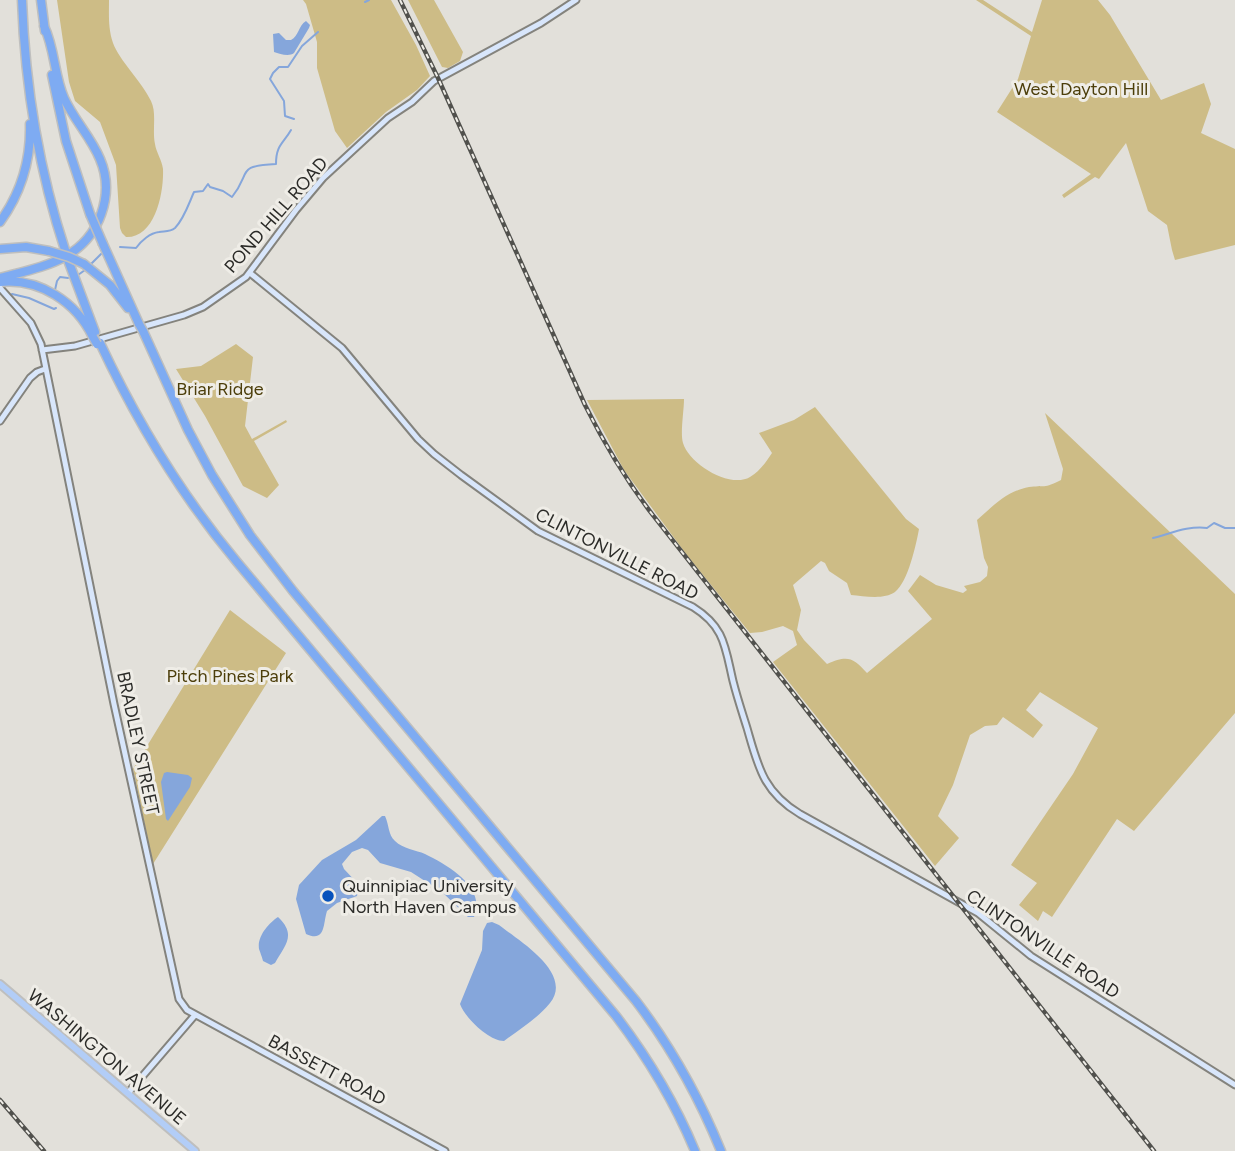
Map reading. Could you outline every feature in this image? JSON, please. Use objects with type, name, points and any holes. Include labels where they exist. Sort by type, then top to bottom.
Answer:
[{"type":"highway","points":[[22,0],[33,114],[48,191],[67,256],[97,340]]},
{"type":"highway","points":[[41,0],[58,110],[90,214],[202,458],[223,494],[255,543],[293,591],[636,1001],[687,1080],[721,1151]]},
{"type":"highway","points":[[0,283],[55,262],[74,251],[95,228],[105,202],[106,183],[102,163],[62,93],[50,40],[44,26]]},
{"type":"highway","points":[[0,222],[24,173],[33,114]]},
{"type":"highway","points":[[0,249],[26,247],[49,251],[84,264],[110,285],[140,325]]},
{"type":"highway","points":[[0,283],[13,282],[34,286],[56,295],[76,312],[97,340],[143,427],[198,512],[616,1016],[654,1071],[695,1151]]},
{"type":"main road","name":"WASHINGTON AVENUE","points":[[0,984],[195,1151]]},
{"type":"street","name":"POND HILL ROAD","points":[[42,350],[75,346],[191,312],[213,300],[250,273],[317,185],[393,114],[412,102],[438,78],[541,23],[576,0]]},
{"type":"street","name":"CLINTONVILLE ROAD","points":[[250,273],[342,348],[425,446],[507,510],[547,536],[708,617],[725,643],[758,766],[770,789],[783,803],[978,913],[1031,956],[1235,1085]]},
{"type":"street","points":[[0,283],[31,323],[42,350],[45,369],[30,377],[0,421]]},
{"type":"street","name":"BRADLEY STREET","points":[[45,369],[177,992],[182,1005],[195,1015]]},
{"type":"street","points":[[128,1093],[195,1015]]},
{"type":"street","name":"BASSETT ROAD","points":[[195,1015],[445,1151]]},
{"type":"green space","points":[[57,0],[109,0],[113,43],[153,106],[155,144],[163,169],[162,190],[151,222],[136,235],[126,237],[120,228],[116,165],[100,122],[75,101],[69,82]]},
{"type":"green space","points":[[303,0],[391,0],[430,76],[347,148],[335,131],[317,68],[317,42]]},
{"type":"green space","points":[[408,0],[434,0],[463,52],[460,61],[448,68],[442,67]]},
{"type":"green space","name":"West Dayton Hill","points":[[976,0],[983,0],[1032,32],[1042,0],[1098,0],[1110,15],[1161,100],[1204,83],[1211,104],[1201,133],[1235,149],[1235,245],[1175,260],[1167,225],[1148,211],[1126,143],[1099,179],[1095,177],[1064,198],[1062,195],[1091,174],[997,112],[1018,79],[1031,36]]},
{"type":"green space","name":"Briar Ridge","points":[[236,344],[253,357],[245,426],[252,439],[286,420],[287,422],[254,441],[279,485],[267,498],[243,486],[176,369],[201,366]]},
{"type":"green space","points":[[684,399],[682,434],[687,451],[711,472],[732,480],[750,477],[772,453],[759,433],[794,420],[815,407],[906,519],[919,529],[908,572],[895,592],[874,597],[851,595],[847,583],[829,571],[821,561],[793,585],[801,610],[797,630],[827,664],[849,659],[867,673],[932,619],[908,591],[920,575],[936,585],[963,593],[967,590],[964,586],[980,582],[987,576],[988,567],[977,520],[1014,492],[1029,487],[1047,486],[1061,480],[1063,469],[1045,413],[1235,594],[1235,713],[1134,831],[1117,819],[1052,917],[1043,911],[1038,921],[1019,905],[1037,883],[1011,865],[1073,774],[1098,728],[1040,692],[1026,710],[1043,725],[1033,738],[1003,717],[997,725],[985,726],[970,735],[953,785],[938,816],[959,838],[935,866],[773,662],[797,645],[793,631],[783,626],[750,633],[686,554],[624,470],[587,400]]},
{"type":"green space","name":"Pitch Pines Park","points":[[230,610],[286,653],[153,864],[133,769]]},
{"type":"water","points":[[306,21],[310,25],[309,28],[294,53],[287,55],[274,52],[273,34],[279,33],[286,40],[291,40]]},
{"type":"water","points":[[167,772],[192,778],[190,787],[168,821],[161,782]]},
{"type":"water","points":[[385,816],[391,836],[398,844],[425,854],[463,879],[475,896],[477,906],[474,917],[468,917],[442,892],[411,872],[380,863],[368,850],[362,848],[352,852],[342,864],[359,885],[357,896],[337,903],[327,911],[320,934],[306,934],[296,899],[299,885],[322,860],[356,840]]},
{"type":"water","points":[[278,917],[284,923],[288,935],[275,963],[271,965],[263,961],[259,944],[264,930]]},
{"type":"water","points":[[492,922],[541,958],[555,980],[555,992],[550,1003],[504,1041],[491,1037],[478,1028],[460,1004],[482,950],[483,931],[487,923]]},
{"type":"waterway","points":[[365,2],[369,0]]},
{"type":"waterway","points":[[294,119],[285,116],[284,101],[270,79],[279,67],[288,67],[302,46],[318,32]]},
{"type":"waterway","points":[[120,247],[136,248],[152,234],[175,228],[184,216],[194,192],[203,191],[208,184],[232,197],[249,169],[276,164],[279,149],[291,130]]},
{"type":"waterway","points":[[91,264],[101,254]]},
{"type":"waterway","points":[[78,275],[85,270]]},
{"type":"waterway","points":[[55,290],[60,277],[68,278]]},
{"type":"waterway","points":[[12,294],[56,308]]},
{"type":"waterway","points":[[1153,538],[1187,529],[1207,528],[1214,523],[1225,528],[1235,528]]},
{"type":"railway","points":[[400,0],[438,78],[585,405],[624,475],[1154,1151]]},
{"type":"railway","points":[[0,1100],[44,1151]]},
{"type":"place","name":"Quinnipiac University North Haven Campus","points":[[328,896]]}]
